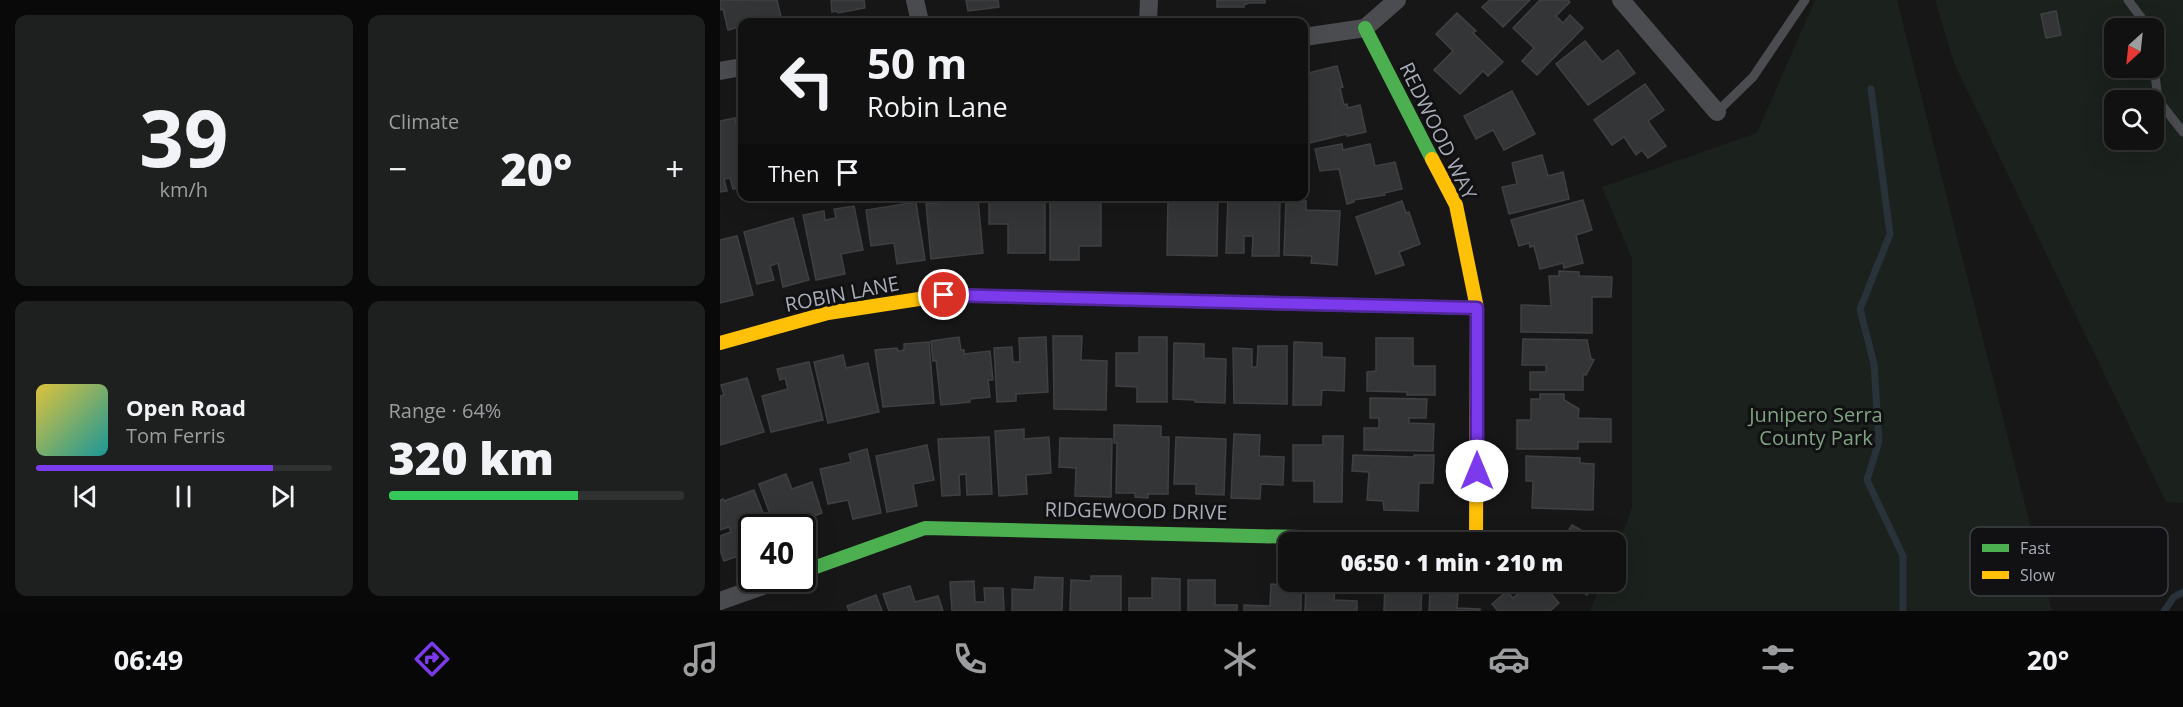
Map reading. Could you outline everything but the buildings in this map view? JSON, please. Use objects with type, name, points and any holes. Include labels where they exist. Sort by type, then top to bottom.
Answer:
[{"type":"street","points":[[915,0],[919,18]]},
{"type":"street","points":[[1148,18],[1149,0]]},
{"type":"street","points":[[1308,36],[1365,28],[1397,0]]},
{"type":"street","points":[[1621,0],[1717,112]]},
{"type":"street","name":"REDWOOD WAY","points":[[1365,28],[1456,205],[1477,308],[1476,532]]},
{"type":"street","points":[[720,70],[738,68]]},
{"type":"street","name":"ROBIN LANE","points":[[720,344],[828,314],[944,295],[1477,308]]},
{"type":"street","name":"RIDGEWOOD DRIVE","points":[[816,567],[925,528],[1278,536]]},
{"type":"street","points":[[720,601],[745,592]]},
{"type":"lane","points":[[1717,112],[1753,77],[1805,0]]},
{"type":"lane","points":[[2128,0],[2142,18]]},
{"type":"lane","points":[[2155,78],[2158,100],[2183,132]]},
{"type":"green space","name":"Junipero Serra County Park","points":[[1815,0],[1897,0],[2031,527],[1970,527],[1970,596],[2048,596],[2052,611],[1590,611],[1598,592],[1626,592],[1626,532],[1623,532],[1632,508],[1632,259],[1602,187],[1757,133]]},
{"type":"green space","points":[[1935,0],[2183,0],[2183,503],[2166,502],[1954,63]]},
{"type":"waterway","points":[[1871,89],[1890,234],[1860,309],[1874,364],[1879,441],[1867,480],[1903,556],[1903,611]]},
{"type":"waterway","points":[[2164,611],[2174,597],[2183,592]]},
{"type":"traffic: fast","points":[[1365,28],[1432,159]]},
{"type":"traffic: fast","points":[[932,297],[944,295],[1477,308]]},
{"type":"traffic: fast","points":[[816,567],[925,528],[1278,537]]},
{"type":"traffic: slow","points":[[1432,159],[1456,205],[1477,308],[1476,532]]},
{"type":"traffic: slow","points":[[720,343],[828,313],[932,297]]},
{"type":"route","points":[[944,295],[1477,308],[1477,471]]}]
